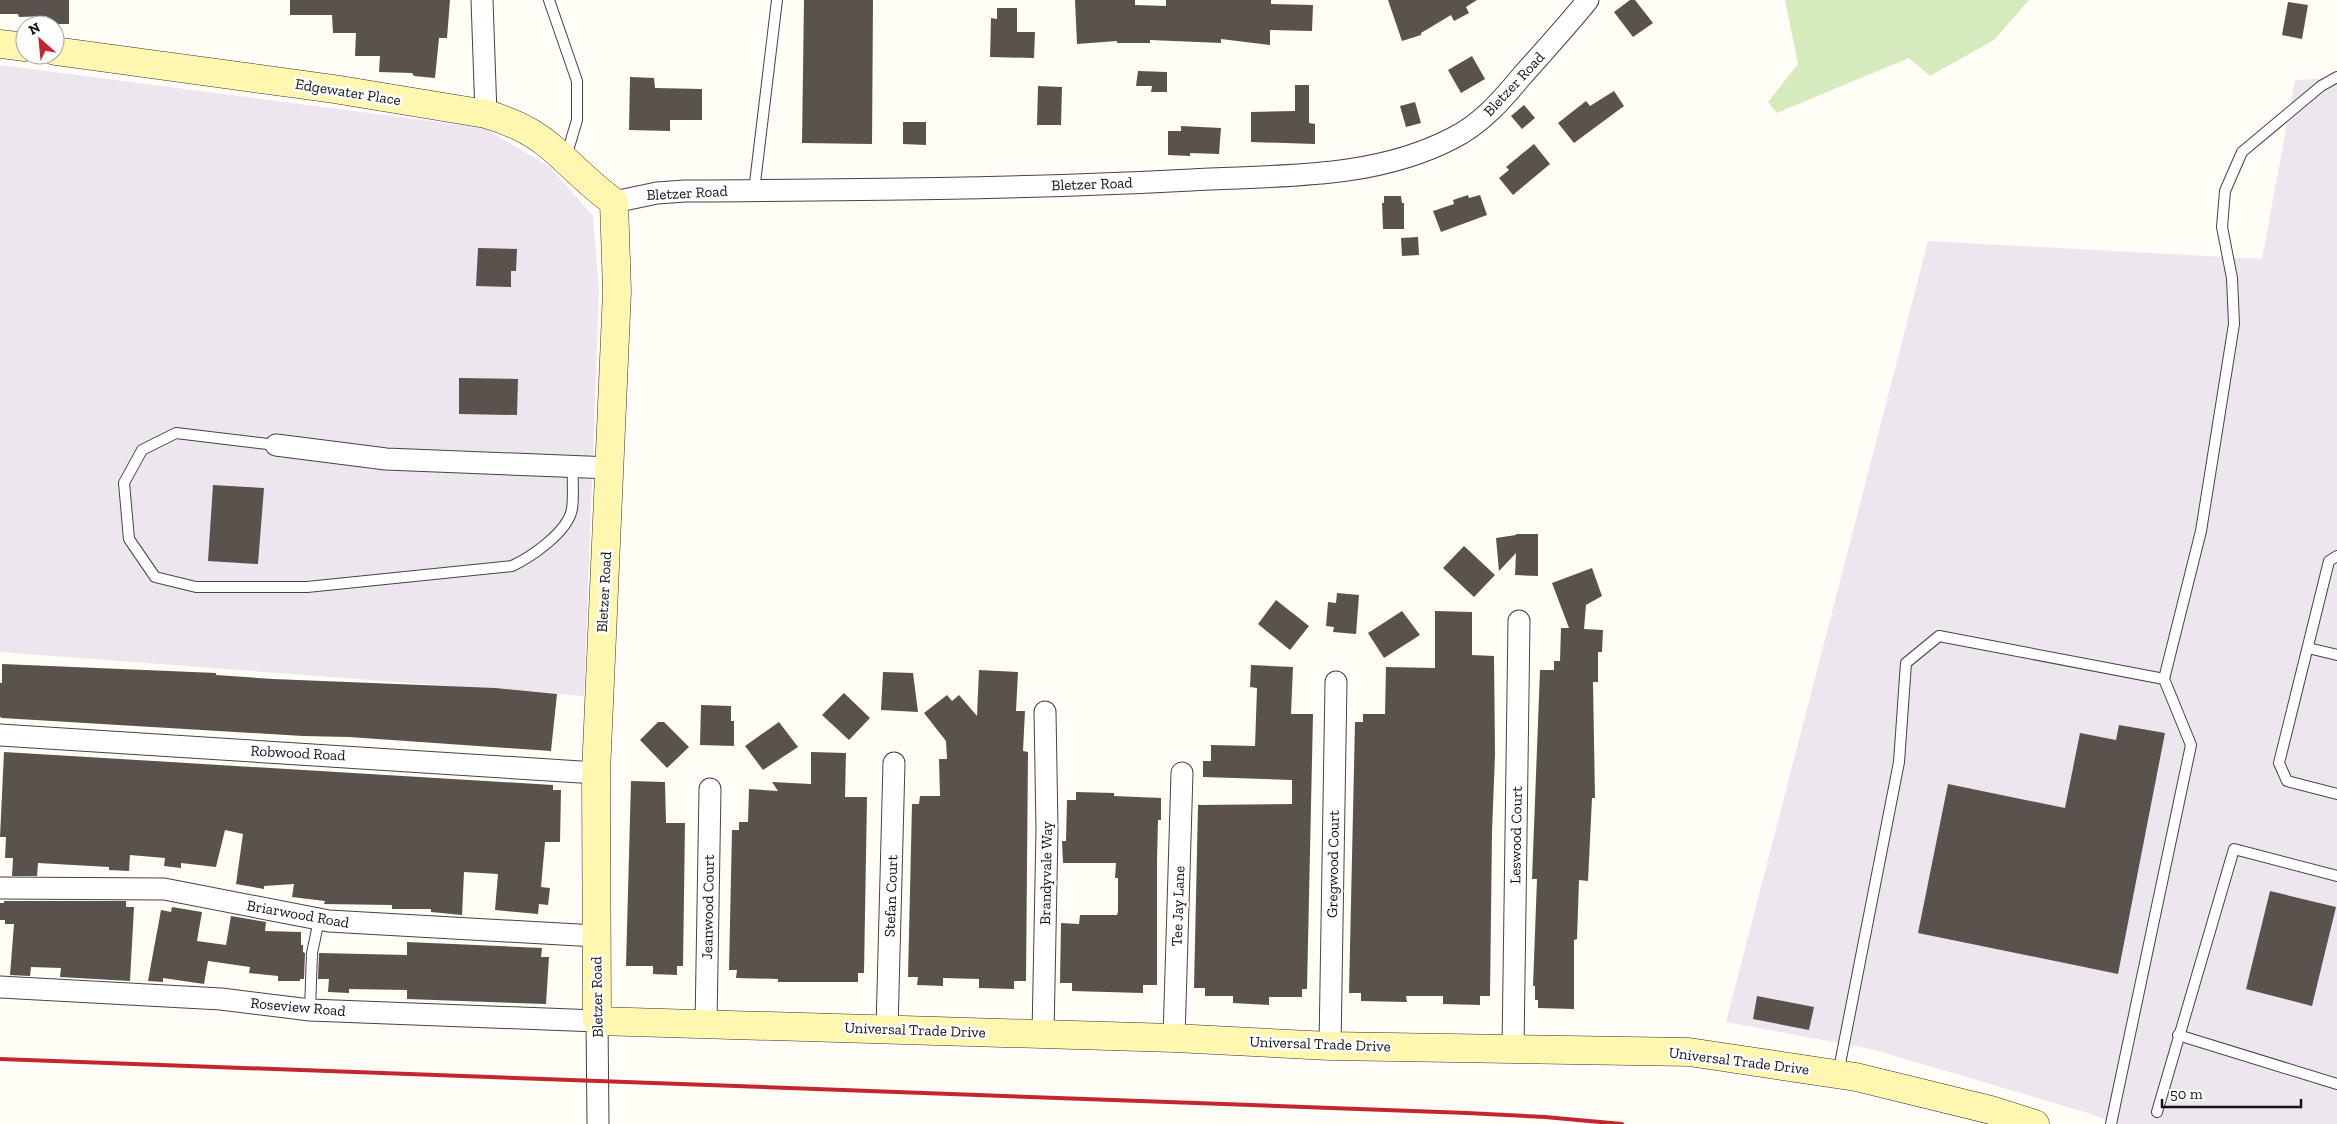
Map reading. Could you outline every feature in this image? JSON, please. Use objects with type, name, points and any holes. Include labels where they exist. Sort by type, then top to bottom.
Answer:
[{"type":"street","points":[[482,0],[486,114]]},
{"type":"street","name":"Bletzer Road","points":[[598,1124],[596,773],[611,468],[617,291],[614,202],[657,192],[934,190],[1309,174],[1357,169],[1396,161],[1427,151],[1455,138],[1480,120],[1501,102],[1588,0]]},
{"type":"street","points":[[0,44],[15,46]]},
{"type":"street","name":"Edgewater Place","points":[[65,52],[334,89],[486,114],[525,129],[551,146],[595,189],[614,202]]},
{"type":"street","points":[[276,445],[386,459],[611,468]]},
{"type":"street","name":"Leswood Court","points":[[1513,1049],[1519,621]]},
{"type":"street","name":"Gregwood Court","points":[[1330,1046],[1336,682]]},
{"type":"street","name":"Brandyvale Way","points":[[1043,1035],[1047,829],[1045,712]]},
{"type":"street","name":"Robwood Road","points":[[0,735],[596,773]]},
{"type":"street","name":"Stefan Court","points":[[887,1029],[894,763]]},
{"type":"street","name":"Tee Jay Lane","points":[[1174,1038],[1182,774]]},
{"type":"street","name":"Jeanwood Court","points":[[706,1024],[710,789]]},
{"type":"street","name":"Briarwood Road","points":[[0,888],[164,889],[319,920],[406,927],[596,936]]},
{"type":"street","name":"Roseview Road","points":[[0,987],[221,999],[310,1010],[597,1020]]},
{"type":"street","name":"Universal Trade Drive","points":[[597,1020],[1174,1038],[1330,1046],[1689,1052],[1838,1074],[1991,1110],[2035,1124]]},
{"type":"lane","points":[[549,0],[577,81],[577,120],[566,160]]},
{"type":"lane","points":[[754,191],[777,0]]},
{"type":"lane","points":[[2111,1124],[2191,745],[2164,679],[2201,531],[2234,324],[2232,278],[2222,228],[2225,191],[2242,152],[2321,86],[2337,77]]},
{"type":"lane","points":[[276,445],[176,433],[142,450],[124,483],[129,539],[155,577],[196,587],[307,588],[512,566],[528,558],[566,525],[572,510],[573,466]]},
{"type":"lane","points":[[2337,556],[2329,561],[2280,763],[2287,781],[2337,794]]},
{"type":"lane","points":[[1838,1074],[1899,762],[1906,663],[1939,636],[2164,679]]},
{"type":"lane","points":[[2308,648],[2337,656]]},
{"type":"lane","points":[[2156,1112],[2234,849],[2337,876]]},
{"type":"lane","points":[[310,1010],[312,954],[319,920]]},
{"type":"lane","points":[[2178,1035],[2337,1084]]},
{"type":"shaded area","points":[[0,65],[484,128],[550,167],[593,216],[599,290],[584,696],[0,652]]},
{"type":"shaded area","points":[[2337,78],[2337,1124],[2116,1124],[2088,1113],[1871,1049],[1726,1022],[1928,241],[2262,259],[2295,80]]},
{"type":"green space","points":[[1785,0],[2029,0],[1994,40],[1930,76],[1909,58],[1777,113],[1768,102],[1798,64]]},
{"type":"building","points":[[0,0],[69,0],[69,24],[65,24],[65,15],[0,14]]},
{"type":"building","points":[[290,0],[450,0],[447,38],[439,38],[435,78],[414,76],[412,73],[379,72],[380,56],[355,56],[356,33],[333,33],[332,15],[290,15]]},
{"type":"building","points":[[804,0],[873,0],[872,144],[802,143]]},
{"type":"building","points":[[1075,0],[1135,0],[1135,5],[1166,6],[1166,0],[1271,0],[1271,4],[1313,5],[1312,31],[1270,30],[1270,45],[1221,39],[1221,43],[1150,40],[1150,43],[1117,43],[1117,41],[1077,44]]},
{"type":"building","points":[[1388,0],[1477,0],[1466,7],[1469,13],[1454,21],[1451,15],[1421,33],[1421,35],[1402,41]]},
{"type":"building","points":[[1630,0],[1635,0],[1653,23],[1633,37],[1614,12]]},
{"type":"building","points":[[2288,2],[2308,5],[2302,39],[2282,35]]},
{"type":"building","points":[[997,8],[1017,8],[1017,32],[1035,32],[1034,58],[990,57],[991,18],[997,19]]},
{"type":"building","points":[[1472,56],[1485,79],[1461,93],[1448,70]]},
{"type":"building","points":[[1138,71],[1167,72],[1167,92],[1151,92],[1152,86],[1136,86]]},
{"type":"building","points":[[630,77],[654,78],[655,88],[702,89],[702,120],[670,120],[670,131],[629,130]]},
{"type":"building","points":[[1295,85],[1309,85],[1309,123],[1315,124],[1315,144],[1251,142],[1251,112],[1295,111]]},
{"type":"building","points":[[1038,86],[1062,87],[1061,125],[1037,125]]},
{"type":"building","points":[[1614,91],[1624,106],[1574,143],[1558,123],[1586,101],[1590,106]]},
{"type":"building","points":[[1415,102],[1421,123],[1406,127],[1400,106]]},
{"type":"building","points":[[1524,105],[1535,118],[1522,129],[1511,116]]},
{"type":"building","points":[[903,122],[926,122],[926,145],[903,144]]},
{"type":"building","points":[[1181,126],[1221,128],[1219,154],[1190,153],[1190,156],[1168,155],[1168,131],[1181,131]]},
{"type":"building","points":[[1534,144],[1550,164],[1513,195],[1499,178],[1509,170],[1506,167]]},
{"type":"building","points":[[1468,195],[1469,198],[1480,195],[1487,215],[1441,232],[1433,211],[1454,204],[1453,200]]},
{"type":"building","points":[[1384,196],[1401,196],[1402,203],[1404,203],[1404,229],[1383,229],[1382,203],[1384,203]]},
{"type":"building","points":[[1418,237],[1419,255],[1402,256],[1401,238]]},
{"type":"building","points":[[478,248],[517,249],[516,271],[511,271],[511,287],[476,286]]},
{"type":"building","points":[[459,378],[518,379],[517,415],[459,414]]},
{"type":"building","points":[[213,485],[264,488],[258,564],[208,561]]},
{"type":"building","points":[[1516,534],[1538,534],[1538,576],[1515,575],[1516,553],[1499,571],[1496,538]]},
{"type":"building","points":[[1464,546],[1495,575],[1474,597],[1443,568]]},
{"type":"building","points":[[1592,568],[1602,596],[1586,605],[1584,629],[1603,630],[1602,652],[1598,652],[1598,682],[1593,682],[1595,798],[1592,798],[1588,881],[1579,880],[1577,939],[1574,940],[1574,1009],[1538,1008],[1538,1000],[1535,1000],[1535,986],[1533,986],[1537,879],[1532,879],[1540,670],[1554,670],[1554,661],[1560,661],[1561,628],[1569,628],[1552,583]]},
{"type":"building","points":[[1337,593],[1359,595],[1356,634],[1333,632],[1334,627],[1326,626],[1328,602],[1336,603]]},
{"type":"building","points":[[1276,600],[1309,626],[1290,650],[1258,624]]},
{"type":"building","points":[[1402,611],[1420,635],[1384,658],[1368,633]]},
{"type":"building","points":[[1435,611],[1472,612],[1472,655],[1494,656],[1495,754],[1490,996],[1480,996],[1480,1005],[1443,1004],[1443,996],[1406,996],[1407,1002],[1361,1001],[1361,993],[1349,993],[1355,722],[1363,722],[1363,714],[1385,714],[1386,667],[1435,668]]},
{"type":"building","points":[[2,664],[216,673],[216,675],[273,679],[495,688],[557,694],[551,751],[349,737],[303,736],[2,718],[0,717],[0,683],[2,683]]},
{"type":"building","points":[[1251,665],[1293,667],[1291,714],[1313,714],[1307,989],[1302,989],[1302,997],[1269,997],[1269,1005],[1233,1003],[1233,996],[1205,996],[1205,988],[1194,988],[1198,805],[1292,804],[1292,780],[1203,777],[1203,761],[1211,761],[1211,745],[1255,746],[1257,688],[1250,687]]},
{"type":"building","points":[[979,670],[1018,672],[1016,711],[1025,711],[1023,751],[1028,752],[1026,981],[1014,981],[1014,989],[979,988],[979,979],[943,978],[943,986],[917,985],[918,977],[908,977],[912,804],[919,804],[920,796],[940,796],[939,759],[947,759],[946,741],[924,713],[947,695],[952,701],[959,695],[977,716]]},
{"type":"building","points":[[883,672],[913,673],[918,712],[881,710]]},
{"type":"building","points":[[844,693],[870,718],[849,740],[822,715]]},
{"type":"building","points":[[701,705],[731,706],[731,721],[734,721],[734,746],[700,745]]},
{"type":"building","points":[[658,722],[664,722],[689,747],[667,768],[640,740]]},
{"type":"building","points":[[779,722],[798,747],[763,770],[745,746]]},
{"type":"building","points":[[2119,725],[2165,733],[2118,974],[1918,933],[1948,784],[2065,808],[2080,733],[2116,740]]},
{"type":"building","points":[[4,752],[553,785],[553,790],[561,790],[560,842],[545,842],[541,887],[550,888],[548,905],[539,904],[538,914],[495,910],[498,874],[464,872],[462,915],[431,912],[431,909],[392,909],[392,905],[324,904],[325,901],[292,897],[294,884],[264,886],[264,889],[236,884],[243,834],[225,830],[216,867],[181,863],[181,868],[164,866],[165,858],[130,855],[129,871],[109,870],[109,867],[38,863],[37,876],[12,876],[13,858],[5,858],[6,837],[0,837]]},
{"type":"building","points":[[811,752],[846,753],[845,797],[867,797],[864,973],[858,973],[858,982],[778,982],[778,979],[736,978],[737,970],[729,970],[732,830],[739,830],[739,822],[748,822],[749,789],[778,791],[772,782],[811,784]]},
{"type":"building","points":[[631,781],[665,782],[666,823],[685,823],[683,966],[677,966],[677,975],[653,974],[653,966],[626,966]]},
{"type":"building","points":[[1076,792],[1114,793],[1114,796],[1161,798],[1161,820],[1158,820],[1157,861],[1157,985],[1143,985],[1143,993],[1072,991],[1072,983],[1060,983],[1061,923],[1079,924],[1080,915],[1117,915],[1118,911],[1118,878],[1115,878],[1116,863],[1063,863],[1062,841],[1066,841],[1067,800],[1076,800]]},
{"type":"building","points":[[2270,891],[2336,907],[2312,1006],[2246,989]]},
{"type":"building","points":[[4,901],[126,901],[126,907],[134,907],[130,981],[60,977],[61,968],[31,967],[30,976],[10,975],[14,924],[5,924],[5,920],[0,920],[0,903],[4,903]]},
{"type":"building","points":[[172,907],[202,912],[197,941],[226,945],[231,916],[266,922],[265,931],[301,932],[301,945],[303,945],[303,952],[305,953],[304,979],[300,979],[300,981],[278,981],[278,976],[249,973],[250,967],[208,961],[204,984],[163,978],[163,982],[148,981],[161,910],[171,912]]},
{"type":"building","points":[[407,942],[542,948],[541,957],[549,957],[546,1004],[407,999],[407,990],[349,989],[349,993],[328,992],[329,979],[318,979],[319,953],[407,955]]},
{"type":"building","points":[[1757,996],[1814,1007],[1809,1030],[1753,1019]]},
{"type":"railway","points":[[0,1059],[1467,1113],[1545,1117],[1622,1124]]}]
